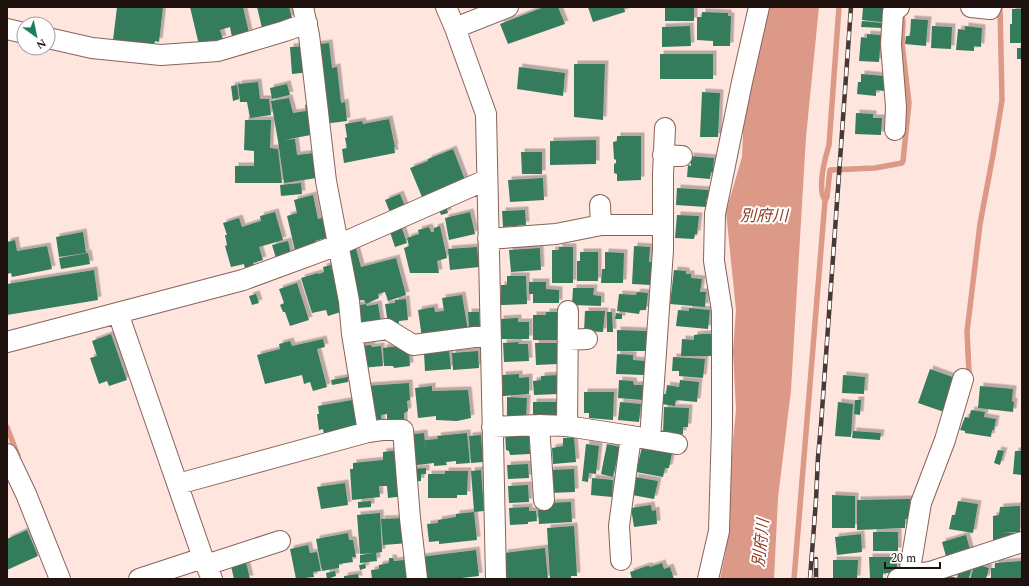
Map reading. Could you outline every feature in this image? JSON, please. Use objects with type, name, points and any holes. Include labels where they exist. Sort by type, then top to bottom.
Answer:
[{"type":"street","points":[[446,7],[486,114],[486,180],[496,579]]},
{"type":"street","points":[[455,28],[508,7]]},
{"type":"street","points":[[708,579],[720,531],[722,427],[722,311],[714,261],[715,214],[759,7]]},
{"type":"street","points":[[895,130],[888,107],[893,12],[899,7]]},
{"type":"street","points":[[971,7],[990,9],[991,7]]},
{"type":"street","points":[[56,40],[92,48],[161,55],[218,51],[286,31],[305,15],[309,35],[326,181],[349,301],[352,334],[368,432]]},
{"type":"street","points":[[621,560],[619,526],[665,347],[663,225],[673,155],[665,128]]},
{"type":"street","points":[[7,342],[243,280],[338,245],[486,180]]},
{"type":"street","points":[[600,206],[601,225]]},
{"type":"street","points":[[488,239],[556,234],[601,225],[663,225]]},
{"type":"street","points":[[567,426],[577,340],[568,311]]},
{"type":"street","points":[[118,313],[207,568]]},
{"type":"street","points":[[352,334],[387,329],[413,345],[490,335]]},
{"type":"street","points":[[963,379],[945,440],[921,502],[912,576],[930,572],[1022,542]]},
{"type":"street","points":[[492,427],[539,425],[567,426],[677,444]]},
{"type":"street","points":[[539,425],[544,500]]},
{"type":"street","points":[[178,484],[368,432],[403,430],[410,518],[417,579]]},
{"type":"street","points":[[7,454],[26,494],[60,579]]},
{"type":"street","points":[[139,579],[207,568],[280,541]]},
{"type":"water","name":"別府川","points":[[754,7],[819,7],[806,137],[791,390],[778,498],[774,579],[720,579],[726,550],[736,410],[733,351],[736,310],[726,212],[742,157],[744,110]]},
{"type":"building","points":[[117,7],[163,7],[159,42],[155,41],[154,45],[113,40]]},
{"type":"building","points":[[190,7],[243,7],[249,33],[232,37],[230,27],[220,30],[223,39],[199,45]]},
{"type":"building","points":[[257,7],[289,7],[292,18],[281,21],[282,24],[262,28]]},
{"type":"building","points":[[544,7],[558,7],[565,24],[508,44],[500,24]]},
{"type":"building","points":[[588,7],[624,7],[625,12],[593,22]]},
{"type":"building","points":[[665,7],[694,7],[694,21],[665,21]]},
{"type":"building","points":[[863,7],[884,7],[882,22],[862,20]]},
{"type":"building","points":[[1012,9],[1022,9],[1022,43],[1010,43]]},
{"type":"building","points":[[702,12],[728,13],[728,16],[731,16],[730,46],[713,46],[713,41],[697,40],[697,17],[702,17]]},
{"type":"building","points":[[911,19],[928,20],[926,46],[905,44],[906,36],[910,36]]},
{"type":"building","points":[[862,21],[882,23],[882,28],[861,27]]},
{"type":"building","points":[[690,26],[691,46],[662,47],[662,27]]},
{"type":"building","points":[[932,26],[952,27],[951,49],[931,48]]},
{"type":"building","points":[[965,26],[982,28],[981,47],[974,46],[974,51],[956,50],[958,29],[965,30]]},
{"type":"building","points":[[867,34],[881,35],[879,62],[859,61],[861,37],[867,38]]},
{"type":"building","points":[[329,43],[332,68],[337,67],[341,103],[345,102],[347,121],[323,124],[314,45]]},
{"type":"building","points":[[308,46],[310,72],[292,74],[290,47]]},
{"type":"building","points":[[1017,48],[1022,48],[1022,59],[1017,59]]},
{"type":"building","points":[[660,54],[713,54],[713,79],[660,79]]},
{"type":"building","points":[[574,64],[605,64],[603,120],[574,117]]},
{"type":"building","points":[[519,67],[565,73],[563,96],[517,89]]},
{"type":"building","points":[[861,74],[885,76],[884,91],[876,90],[876,96],[857,94],[858,82],[861,82]]},
{"type":"building","points":[[258,82],[260,99],[269,99],[271,115],[250,118],[247,102],[240,102],[238,84]]},
{"type":"building","points":[[287,84],[290,95],[272,99],[270,88]]},
{"type":"building","points":[[237,85],[239,99],[233,101],[231,86]]},
{"type":"building","points":[[702,92],[720,93],[718,137],[700,137]]},
{"type":"building","points":[[289,98],[293,113],[306,111],[305,105],[312,104],[316,134],[284,140],[295,139],[297,155],[314,153],[323,177],[284,183],[271,101]]},
{"type":"building","points":[[856,113],[873,114],[873,118],[882,118],[881,135],[855,134]]},
{"type":"building","points":[[389,119],[395,153],[344,163],[342,149],[347,148],[345,124],[362,121],[363,124]]},
{"type":"building","points":[[245,120],[271,120],[270,148],[278,149],[282,183],[235,183],[235,166],[254,166],[254,151],[244,150]]},
{"type":"building","points":[[617,136],[641,136],[641,180],[617,181],[617,174],[614,173],[614,164],[616,163],[616,160],[614,159],[613,142],[617,141]]},
{"type":"building","points":[[596,140],[596,164],[550,165],[550,141]]},
{"type":"building","points":[[453,149],[465,180],[422,197],[410,168]]},
{"type":"building","points":[[521,152],[542,152],[542,174],[522,174]]},
{"type":"building","points":[[690,156],[714,158],[713,172],[711,172],[710,179],[687,177],[688,165],[691,166]]},
{"type":"building","points":[[543,178],[544,200],[510,202],[508,180]]},
{"type":"building","points":[[301,183],[302,194],[281,196],[280,185]]},
{"type":"building","points":[[677,188],[709,190],[708,199],[706,199],[706,207],[676,205]]},
{"type":"building","points":[[400,194],[406,209],[391,215],[385,200]]},
{"type":"building","points":[[313,195],[318,219],[325,217],[330,237],[315,241],[318,250],[296,255],[287,216],[297,213],[294,200]]},
{"type":"building","points":[[445,202],[448,213],[441,215],[437,204]]},
{"type":"building","points":[[525,210],[526,225],[503,227],[502,211]]},
{"type":"building","points":[[275,212],[283,240],[259,247],[263,260],[253,263],[254,266],[245,269],[244,264],[231,267],[225,246],[227,245],[225,235],[227,235],[223,223],[239,218],[242,227],[261,221],[260,216]]},
{"type":"building","points":[[470,212],[475,234],[449,240],[445,218]]},
{"type":"building","points":[[677,215],[699,216],[697,234],[695,234],[694,239],[675,238]]},
{"type":"building","points":[[400,223],[407,243],[395,247],[388,226]]},
{"type":"building","points":[[440,226],[447,258],[437,261],[439,273],[410,273],[404,248],[409,246],[407,238],[419,234],[418,230],[429,227],[431,232],[434,232],[434,228]]},
{"type":"building","points":[[83,232],[86,253],[59,257],[56,237]]},
{"type":"building","points":[[15,240],[17,251],[47,246],[52,269],[12,277],[11,273],[7,274],[7,242]]},
{"type":"building","points":[[288,241],[291,254],[276,258],[272,245]]},
{"type":"building","points":[[355,245],[361,267],[396,258],[406,295],[388,301],[385,292],[378,294],[379,298],[366,304],[364,300],[354,301],[342,248]]},
{"type":"building","points":[[634,246],[650,247],[649,262],[652,262],[651,285],[632,284]]},
{"type":"building","points":[[477,247],[479,267],[450,270],[448,249]]},
{"type":"building","points":[[559,247],[573,247],[573,283],[552,283],[552,250],[559,250]]},
{"type":"building","points":[[540,248],[541,270],[511,272],[509,250]]},
{"type":"building","points":[[580,252],[598,252],[598,281],[577,281],[577,261],[580,261]]},
{"type":"building","points":[[605,252],[624,253],[623,283],[601,283],[602,269],[605,269]]},
{"type":"building","points":[[88,253],[90,264],[61,269],[59,258]]},
{"type":"building","points":[[331,265],[332,271],[335,270],[347,310],[328,316],[326,310],[312,313],[301,278],[324,272],[323,267]]},
{"type":"building","points":[[94,270],[98,300],[7,315],[7,284]]},
{"type":"building","points":[[674,270],[686,271],[686,274],[691,274],[691,278],[702,279],[700,292],[706,292],[705,307],[670,304]]},
{"type":"building","points":[[507,276],[526,276],[527,304],[501,305],[501,285],[507,285]]},
{"type":"building","points":[[529,282],[546,282],[546,289],[559,290],[559,303],[533,303],[533,294],[529,294]]},
{"type":"building","points":[[297,283],[309,320],[290,326],[285,312],[283,312],[280,305],[284,303],[279,289]]},
{"type":"building","points":[[573,288],[594,288],[593,295],[601,296],[601,306],[572,305]]},
{"type":"building","points":[[637,292],[648,293],[646,310],[640,310],[639,314],[617,311],[619,294],[636,295]]},
{"type":"building","points":[[256,294],[259,303],[252,305],[249,296]]},
{"type":"building","points":[[462,295],[468,331],[422,338],[418,310],[434,307],[435,312],[444,311],[442,298]]},
{"type":"building","points":[[406,299],[408,320],[388,324],[385,304],[395,303],[395,300]]},
{"type":"building","points":[[366,304],[367,306],[378,304],[381,322],[356,326],[353,306]]},
{"type":"building","points":[[689,308],[710,310],[708,329],[676,326],[678,310],[689,311]]},
{"type":"building","points":[[585,311],[605,311],[603,332],[584,331]]},
{"type":"building","points":[[468,312],[479,312],[480,328],[469,329]]},
{"type":"building","points":[[546,312],[558,312],[559,340],[533,340],[533,315],[546,315]]},
{"type":"building","points":[[607,312],[612,312],[613,332],[607,332]]},
{"type":"building","points":[[616,313],[622,314],[622,319],[615,319]]},
{"type":"building","points":[[518,318],[518,322],[529,322],[529,339],[500,339],[500,319]]},
{"type":"building","points":[[617,330],[648,331],[647,351],[617,351]]},
{"type":"building","points":[[111,334],[127,380],[109,386],[107,381],[99,384],[90,358],[97,356],[92,341]]},
{"type":"building","points":[[713,334],[712,356],[681,356],[682,339],[694,340],[694,335]]},
{"type":"building","points":[[323,339],[325,347],[317,349],[327,387],[313,391],[310,382],[304,384],[302,375],[265,384],[257,355],[280,349],[279,344],[290,341],[292,346]]},
{"type":"building","points":[[519,342],[518,344],[528,344],[529,361],[504,362],[503,343]]},
{"type":"building","points":[[535,343],[557,343],[558,364],[536,365]]},
{"type":"building","points":[[371,345],[372,347],[381,346],[383,366],[361,368],[359,346]]},
{"type":"building","points":[[399,346],[400,350],[409,351],[410,366],[394,368],[393,366],[384,366],[383,348]]},
{"type":"building","points":[[449,351],[451,369],[425,371],[424,353]]},
{"type":"building","points":[[478,351],[479,368],[453,370],[452,353]]},
{"type":"building","points":[[617,354],[633,355],[633,360],[646,361],[644,375],[616,374]]},
{"type":"building","points":[[673,357],[705,359],[703,378],[679,376],[679,371],[672,371]]},
{"type":"building","points":[[930,369],[958,379],[947,413],[918,403]]},
{"type":"building","points":[[519,374],[519,378],[529,377],[529,394],[503,396],[502,375]]},
{"type":"building","points":[[558,375],[558,394],[534,395],[533,381],[541,380],[541,376]]},
{"type":"building","points":[[843,375],[865,377],[864,394],[842,393]]},
{"type":"building","points":[[348,377],[348,382],[332,385],[331,380]]},
{"type":"building","points":[[619,380],[633,381],[634,385],[643,385],[642,400],[618,398]]},
{"type":"building","points":[[680,380],[699,382],[697,402],[676,400],[675,406],[661,404],[662,394],[666,394],[667,385],[679,387]]},
{"type":"building","points":[[409,383],[410,400],[407,401],[408,411],[404,413],[404,426],[387,426],[387,414],[381,415],[382,425],[371,426],[365,386]]},
{"type":"building","points":[[432,386],[432,391],[468,390],[471,418],[457,421],[436,420],[436,416],[418,418],[415,388]]},
{"type":"building","points":[[980,386],[1013,389],[1013,412],[978,408]]},
{"type":"building","points":[[584,392],[614,392],[613,420],[589,418],[589,413],[584,413]]},
{"type":"building","points":[[507,397],[527,398],[526,419],[507,419]]},
{"type":"building","points":[[358,399],[362,425],[324,435],[323,429],[319,430],[317,414],[319,414],[318,406]]},
{"type":"building","points":[[855,400],[861,400],[860,415],[854,414]]},
{"type":"building","points":[[533,402],[557,402],[557,420],[533,420]]},
{"type":"building","points":[[620,402],[641,404],[639,422],[618,420]]},
{"type":"building","points":[[838,402],[853,404],[851,437],[835,436]]},
{"type":"building","points":[[664,407],[689,408],[688,427],[683,427],[683,434],[663,433]]},
{"type":"building","points":[[971,410],[985,412],[984,417],[996,419],[991,437],[965,433],[965,431],[960,430],[965,417],[969,418]]},
{"type":"building","points":[[853,431],[881,433],[880,440],[852,438]]},
{"type":"building","points":[[520,432],[520,436],[529,436],[530,454],[510,455],[509,451],[506,450],[505,433]]},
{"type":"building","points":[[424,433],[426,452],[425,440],[438,439],[437,436],[467,433],[470,463],[456,464],[456,461],[446,462],[447,465],[434,466],[434,463],[409,466],[406,435]]},
{"type":"building","points":[[481,435],[483,462],[471,463],[469,436]]},
{"type":"building","points":[[563,438],[574,438],[576,462],[553,464],[552,448],[563,446]]},
{"type":"building","points":[[586,444],[599,446],[596,474],[589,473],[588,482],[582,481]]},
{"type":"building","points":[[607,444],[620,447],[613,477],[601,474]]},
{"type":"building","points":[[642,447],[672,453],[669,468],[665,468],[663,477],[636,472]]},
{"type":"building","points":[[400,450],[404,496],[388,498],[387,486],[379,486],[380,497],[352,500],[350,469],[353,469],[353,463],[383,460],[383,452]]},
{"type":"building","points":[[998,450],[1004,451],[1000,465],[994,463]]},
{"type":"building","points":[[1015,451],[1022,451],[1022,475],[1013,474]]},
{"type":"building","points":[[528,464],[529,478],[508,479],[507,465]]},
{"type":"building","points":[[426,468],[426,474],[421,474],[421,481],[410,482],[409,469]]},
{"type":"building","points":[[574,469],[575,492],[549,493],[550,470]]},
{"type":"building","points":[[481,470],[484,511],[474,512],[471,471]]},
{"type":"building","points":[[445,471],[468,471],[467,495],[457,495],[457,498],[428,498],[428,474],[445,474]]},
{"type":"building","points":[[635,477],[658,481],[654,499],[632,495]]},
{"type":"building","points":[[592,478],[613,480],[612,497],[591,495]]},
{"type":"building","points":[[345,483],[348,505],[321,509],[317,487]]},
{"type":"building","points":[[528,485],[529,502],[509,503],[508,486]]},
{"type":"building","points":[[832,495],[855,496],[855,528],[832,528]]},
{"type":"building","points":[[910,499],[910,519],[905,519],[905,528],[857,530],[857,500]]},
{"type":"building","points":[[371,501],[371,507],[358,508],[358,502]]},
{"type":"building","points":[[958,501],[978,504],[973,533],[949,529],[952,515],[955,515]]},
{"type":"building","points":[[571,502],[572,522],[539,524],[538,510],[547,510],[546,503]]},
{"type":"building","points":[[651,505],[652,511],[656,510],[657,524],[634,527],[631,508]]},
{"type":"building","points":[[1020,506],[1020,532],[1002,532],[1017,533],[1016,537],[993,543],[993,516],[999,515],[1000,507]]},
{"type":"building","points":[[529,507],[529,511],[536,511],[537,521],[528,522],[528,524],[510,525],[509,508]]},
{"type":"building","points":[[474,512],[477,540],[439,544],[439,541],[429,542],[427,524],[438,523],[438,520],[456,517],[456,514]]},
{"type":"building","points":[[380,513],[382,552],[376,553],[377,561],[360,563],[360,555],[375,553],[360,554],[357,515]]},
{"type":"building","points":[[407,518],[409,543],[383,545],[381,519]]},
{"type":"building","points":[[574,526],[577,576],[571,576],[571,579],[550,579],[547,528]]},
{"type":"building","points":[[27,530],[38,556],[7,570],[7,539]]},
{"type":"building","points":[[873,532],[898,532],[898,551],[873,551]]},
{"type":"building","points":[[348,533],[349,540],[353,540],[356,557],[352,557],[353,562],[339,564],[339,568],[322,571],[316,539]]},
{"type":"building","points":[[861,534],[862,552],[837,555],[835,537]]},
{"type":"building","points":[[966,535],[971,553],[947,560],[942,542]]},
{"type":"building","points":[[308,545],[310,553],[317,552],[321,571],[313,572],[314,577],[296,579],[290,549]]},
{"type":"building","points":[[545,548],[548,579],[506,579],[504,553]]},
{"type":"building","points":[[476,550],[479,576],[453,579],[422,579],[420,557]]},
{"type":"building","points":[[409,555],[413,579],[372,579],[371,570],[379,569],[379,565],[389,563],[389,558],[393,558],[394,561],[404,560],[403,556]]},
{"type":"building","points":[[869,557],[897,557],[897,573],[883,573],[883,578],[870,578]]},
{"type":"building","points":[[833,560],[858,560],[857,579],[833,579]]},
{"type":"building","points":[[1022,561],[1022,579],[991,579],[991,568],[995,568],[995,563]]},
{"type":"building","points":[[246,562],[250,579],[234,579],[231,566]]},
{"type":"building","points":[[662,563],[664,569],[670,567],[674,579],[632,579],[630,572]]},
{"type":"building","points":[[365,564],[366,568],[360,570],[359,565]]},
{"type":"building","points":[[975,564],[989,568],[986,579],[970,579]]},
{"type":"building","points":[[960,567],[971,570],[969,579],[933,579],[939,573],[957,578]]},
{"type":"building","points":[[335,571],[336,576],[327,579],[326,573]]},
{"type":"building","points":[[358,574],[359,579],[344,579],[344,576]]},
{"type":"waterway","points":[[794,579],[825,201],[822,193],[822,174],[829,145],[839,7]]},
{"type":"waterway","points":[[968,378],[967,332],[980,224],[1002,100],[1000,7]]},
{"type":"waterway","points":[[825,201],[827,197],[830,170],[875,168],[902,163],[903,161],[909,103],[902,43],[903,21],[901,12]]},
{"type":"waterway","points":[[7,427],[18,456]]},
{"type":"railway","points":[[810,579],[851,7]]},
{"type":"railway","points":[[816,559],[816,579]]}]
